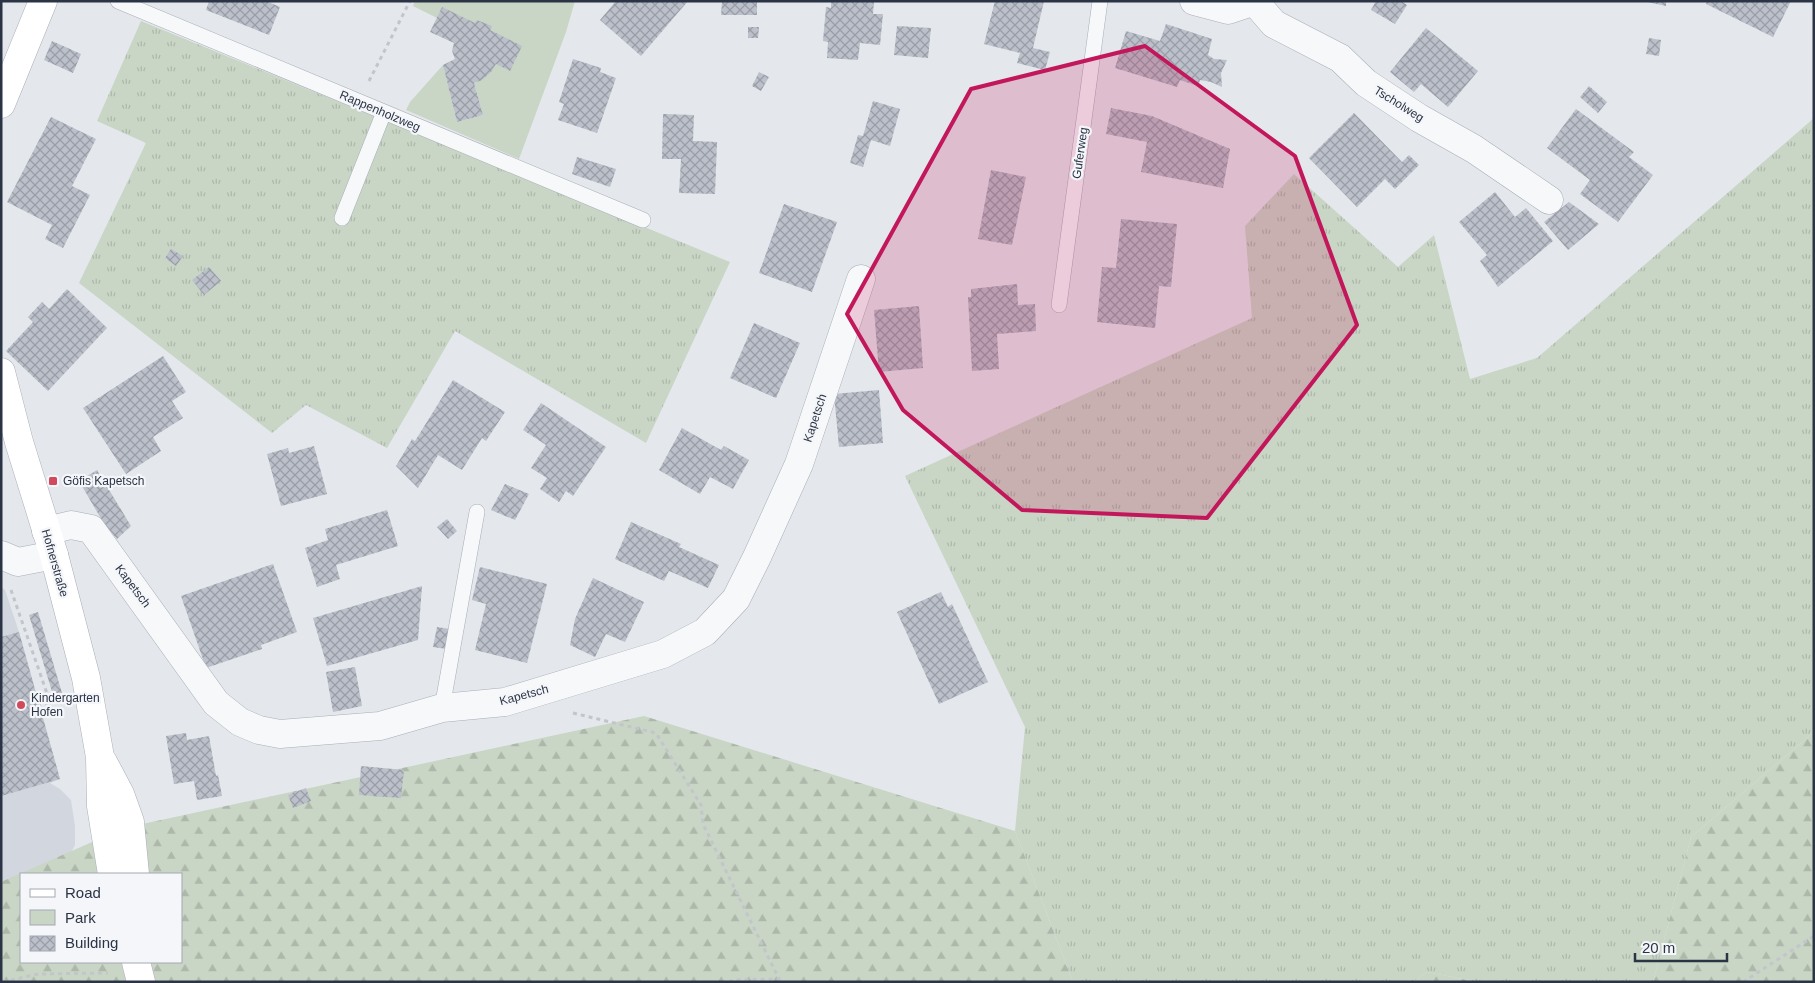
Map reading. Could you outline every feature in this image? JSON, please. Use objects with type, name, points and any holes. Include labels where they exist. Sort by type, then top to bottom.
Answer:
[{"type":"main road","points":[[1,104],[43,1]]},
{"type":"main road","name":"Hofnerstraße","points":[[1,372],[86,678],[100,757],[101,806],[112,873]]},
{"type":"main road","name":"Hofnerstraße","points":[[100,757],[120,794],[130,822],[135,873]]},
{"type":"street","points":[[1194,1],[1228,10],[1255,2]]},
{"type":"street","name":"Tscholweg","points":[[1255,2],[1274,24],[1340,58],[1366,83],[1419,118],[1474,149],[1549,200]]},
{"type":"street","name":"Kapetsch","points":[[1,555],[18,562],[50,543],[70,525],[91,529],[216,703],[240,722],[259,730],[280,734],[380,726],[442,708],[505,702],[663,654],[705,632],[736,599],[799,464],[861,279]]},
{"type":"lane","name":"Rappenholzweg","points":[[118,1],[643,220]]},
{"type":"lane","name":"Guferweg","points":[[1059,306],[1100,1]]},
{"type":"lane","points":[[342,218],[384,112]]},
{"type":"lane","points":[[442,708],[477,512]]},
{"type":"path","points":[[358,102],[410,1]]},
{"type":"path","points":[[10,588],[50,702],[40,705]]},
{"type":"path","points":[[573,713],[656,733],[701,805],[703,824],[780,980],[734,980],[729,982]]},
{"type":"path","points":[[1743,982],[1814,936]]},
{"type":"path","points":[[3,982],[38,974],[138,972]]},
{"type":"highlighted area","points":[[1145,46],[1295,156],[1357,325],[1207,518],[1022,510],[903,410],[847,314],[971,89]]},
{"type":"shaded area","name":"Kindergarten Hofen","points":[[1,587],[5,590],[19,632],[60,779],[50,783],[60,789],[71,800],[75,826],[75,845],[67,861],[20,873],[1,888]]},
{"type":"green space","points":[[415,1],[575,1],[566,32],[519,159],[406,110],[410,102],[443,65],[457,122],[483,115],[474,83],[487,75],[496,64],[442,7],[437,18],[413,6]]},
{"type":"green space","points":[[141,21],[730,262],[646,443],[455,331],[387,448],[306,405],[272,433],[79,283],[146,143],[97,121]]},
{"type":"green space","points":[[1814,118],[1814,732],[1691,837],[1653,982],[1478,982],[1427,972],[1413,982],[1073,982],[1015,831],[1025,727],[905,476],[1252,318],[1245,226],[1294,174],[1398,267],[1434,235],[1470,379],[1537,358]]},
{"type":"green space","points":[[644,716],[1015,831],[1073,982],[1,982],[1,882],[20,874],[20,963],[182,963],[182,873],[22,873],[124,828]]},
{"type":"green space","points":[[1814,732],[1814,982],[1653,982],[1691,837]]},
{"type":"green space","points":[[1427,972],[1478,982],[1413,982]]},
{"type":"building","points":[[209,1],[266,1],[280,7],[269,35],[206,10]]},
{"type":"building","points":[[616,1],[688,1],[641,56],[600,20]]},
{"type":"building","points":[[722,1],[757,1],[757,15],[721,15]]},
{"type":"building","points":[[831,1],[874,1],[873,14],[883,14],[880,45],[860,43],[858,60],[827,58],[828,42],[823,41],[826,7],[831,8]]},
{"type":"building","points":[[995,1],[1044,1],[1033,48],[1050,52],[1045,70],[1017,63],[1020,53],[984,44]]},
{"type":"building","points":[[1376,1],[1401,1],[1407,5],[1395,24],[1371,10]]},
{"type":"building","points":[[1643,1],[1666,1],[1666,6]]},
{"type":"building","points":[[1707,1],[1791,1],[1773,37],[1706,4]]},
{"type":"building","points":[[442,7],[475,23],[477,20],[492,26],[490,30],[522,46],[510,71],[496,64],[491,72],[482,80],[474,83],[483,115],[457,122],[443,65],[455,59],[452,51],[454,43],[430,32]]},
{"type":"building","points":[[1166,24],[1212,39],[1208,55],[1214,59],[1227,60],[1221,73],[1222,87],[1200,80],[1198,86],[1180,80],[1177,87],[1115,68],[1126,31],[1160,41]]},
{"type":"building","points":[[897,26],[931,28],[928,58],[894,55]]},
{"type":"building","points":[[748,27],[759,27],[758,38],[748,38]]},
{"type":"building","points":[[1426,28],[1478,71],[1448,107],[1421,84],[1414,92],[1390,72]]},
{"type":"building","points":[[1649,38],[1661,40],[1659,56],[1646,54]]},
{"type":"building","points":[[52,41],[81,54],[73,73],[44,60]]},
{"type":"building","points":[[573,59],[601,68],[600,72],[616,78],[597,133],[558,120],[564,104],[559,102]]},
{"type":"building","points":[[759,72],[769,77],[761,91],[752,86]]},
{"type":"building","points":[[1589,86],[1607,102],[1598,113],[1580,97]]},
{"type":"building","points":[[873,101],[900,109],[890,146],[871,140],[863,167],[850,163],[858,135],[863,136]]},
{"type":"building","points":[[1111,108],[1152,116],[1230,149],[1223,188],[1141,172],[1147,142],[1106,134]]},
{"type":"building","points":[[1576,109],[1634,152],[1629,157],[1653,175],[1618,222],[1580,194],[1590,180],[1547,148]]},
{"type":"building","points":[[1354,113],[1402,162],[1409,155],[1419,165],[1395,189],[1385,179],[1357,207],[1309,158]]},
{"type":"building","points":[[663,114],[694,115],[693,141],[717,142],[715,194],[679,193],[681,159],[662,159]]},
{"type":"building","points":[[51,117],[96,139],[72,186],[90,195],[63,248],[45,239],[52,225],[7,202]]},
{"type":"building","points":[[577,157],[616,169],[610,187],[572,174]]},
{"type":"building","points":[[991,170],[1026,177],[1012,245],[978,239]]},
{"type":"building","points":[[1495,192],[1515,217],[1526,208],[1553,241],[1498,287],[1480,261],[1487,255],[1459,222]]},
{"type":"building","points":[[1569,202],[1599,224],[1568,250],[1544,222]]},
{"type":"building","points":[[784,204],[837,222],[812,292],[759,273]]},
{"type":"building","points":[[1121,219],[1177,224],[1171,287],[1159,286],[1155,328],[1097,322],[1102,267],[1116,268]]},
{"type":"building","points":[[171,249],[183,256],[176,266],[165,258]]},
{"type":"building","points":[[209,267],[221,281],[204,295],[192,280]]},
{"type":"building","points":[[1017,284],[1018,305],[1035,304],[1036,331],[997,334],[999,369],[972,371],[968,297],[971,297],[971,289]]},
{"type":"building","points":[[67,289],[107,328],[48,391],[6,351],[33,322],[28,317],[42,302],[49,309]]},
{"type":"building","points":[[919,306],[923,368],[879,372],[874,310]]},
{"type":"building","points":[[754,323],[800,343],[776,398],[730,378]]},
{"type":"building","points":[[163,356],[186,392],[172,401],[183,418],[153,437],[161,451],[126,474],[83,408]]},
{"type":"building","points":[[453,380],[505,412],[486,441],[482,438],[462,470],[438,455],[418,488],[396,466],[412,439],[415,441]]},
{"type":"building","points":[[879,390],[883,443],[839,447],[834,394]]},
{"type":"building","points":[[541,403],[606,447],[573,496],[566,491],[559,502],[540,489],[547,478],[531,468],[546,445],[523,430]]},
{"type":"building","points":[[682,428],[721,450],[724,446],[749,460],[733,489],[710,477],[700,494],[659,470]]},
{"type":"building","points":[[314,446],[327,494],[281,506],[267,454],[288,448],[289,453]]},
{"type":"building","points":[[97,470],[131,526],[117,539],[103,522],[79,481]]},
{"type":"building","points":[[505,484],[529,494],[515,520],[491,510]]},
{"type":"building","points":[[387,510],[398,546],[336,565],[340,579],[317,587],[305,548],[328,540],[325,529]]},
{"type":"building","points":[[447,519],[457,531],[448,539],[437,527]]},
{"type":"building","points":[[631,522],[681,544],[679,547],[719,565],[708,588],[669,571],[664,581],[615,559]]},
{"type":"building","points":[[273,564],[297,632],[261,645],[262,649],[206,668],[181,596]]},
{"type":"building","points":[[480,567],[547,584],[527,663],[475,650],[486,604],[472,600]]},
{"type":"building","points":[[593,578],[644,602],[625,642],[606,634],[595,657],[570,645],[575,619]]},
{"type":"building","points":[[422,586],[418,640],[327,666],[313,618]]},
{"type":"building","points":[[941,592],[948,607],[952,604],[988,682],[939,704],[897,612]]},
{"type":"building","points":[[38,612],[62,693],[53,695],[29,615]]},
{"type":"building","points":[[437,627],[450,629],[447,649],[433,647]]},
{"type":"building","points":[[19,632],[60,779],[1,796],[1,637]]},
{"type":"building","points":[[355,667],[362,706],[333,712],[326,672]]},
{"type":"building","points":[[186,733],[187,740],[209,736],[216,776],[218,775],[222,796],[197,800],[194,781],[174,784],[166,736]]},
{"type":"building","points":[[361,766],[404,770],[401,798],[359,795]]},
{"type":"building","points":[[306,788],[311,801],[293,808],[288,795]]},
{"type":"place","name":"Göfis Kapetsch","points":[[53,481]]},
{"type":"place","name":"Kindergarten Hofen","points":[[21,705]]}]
